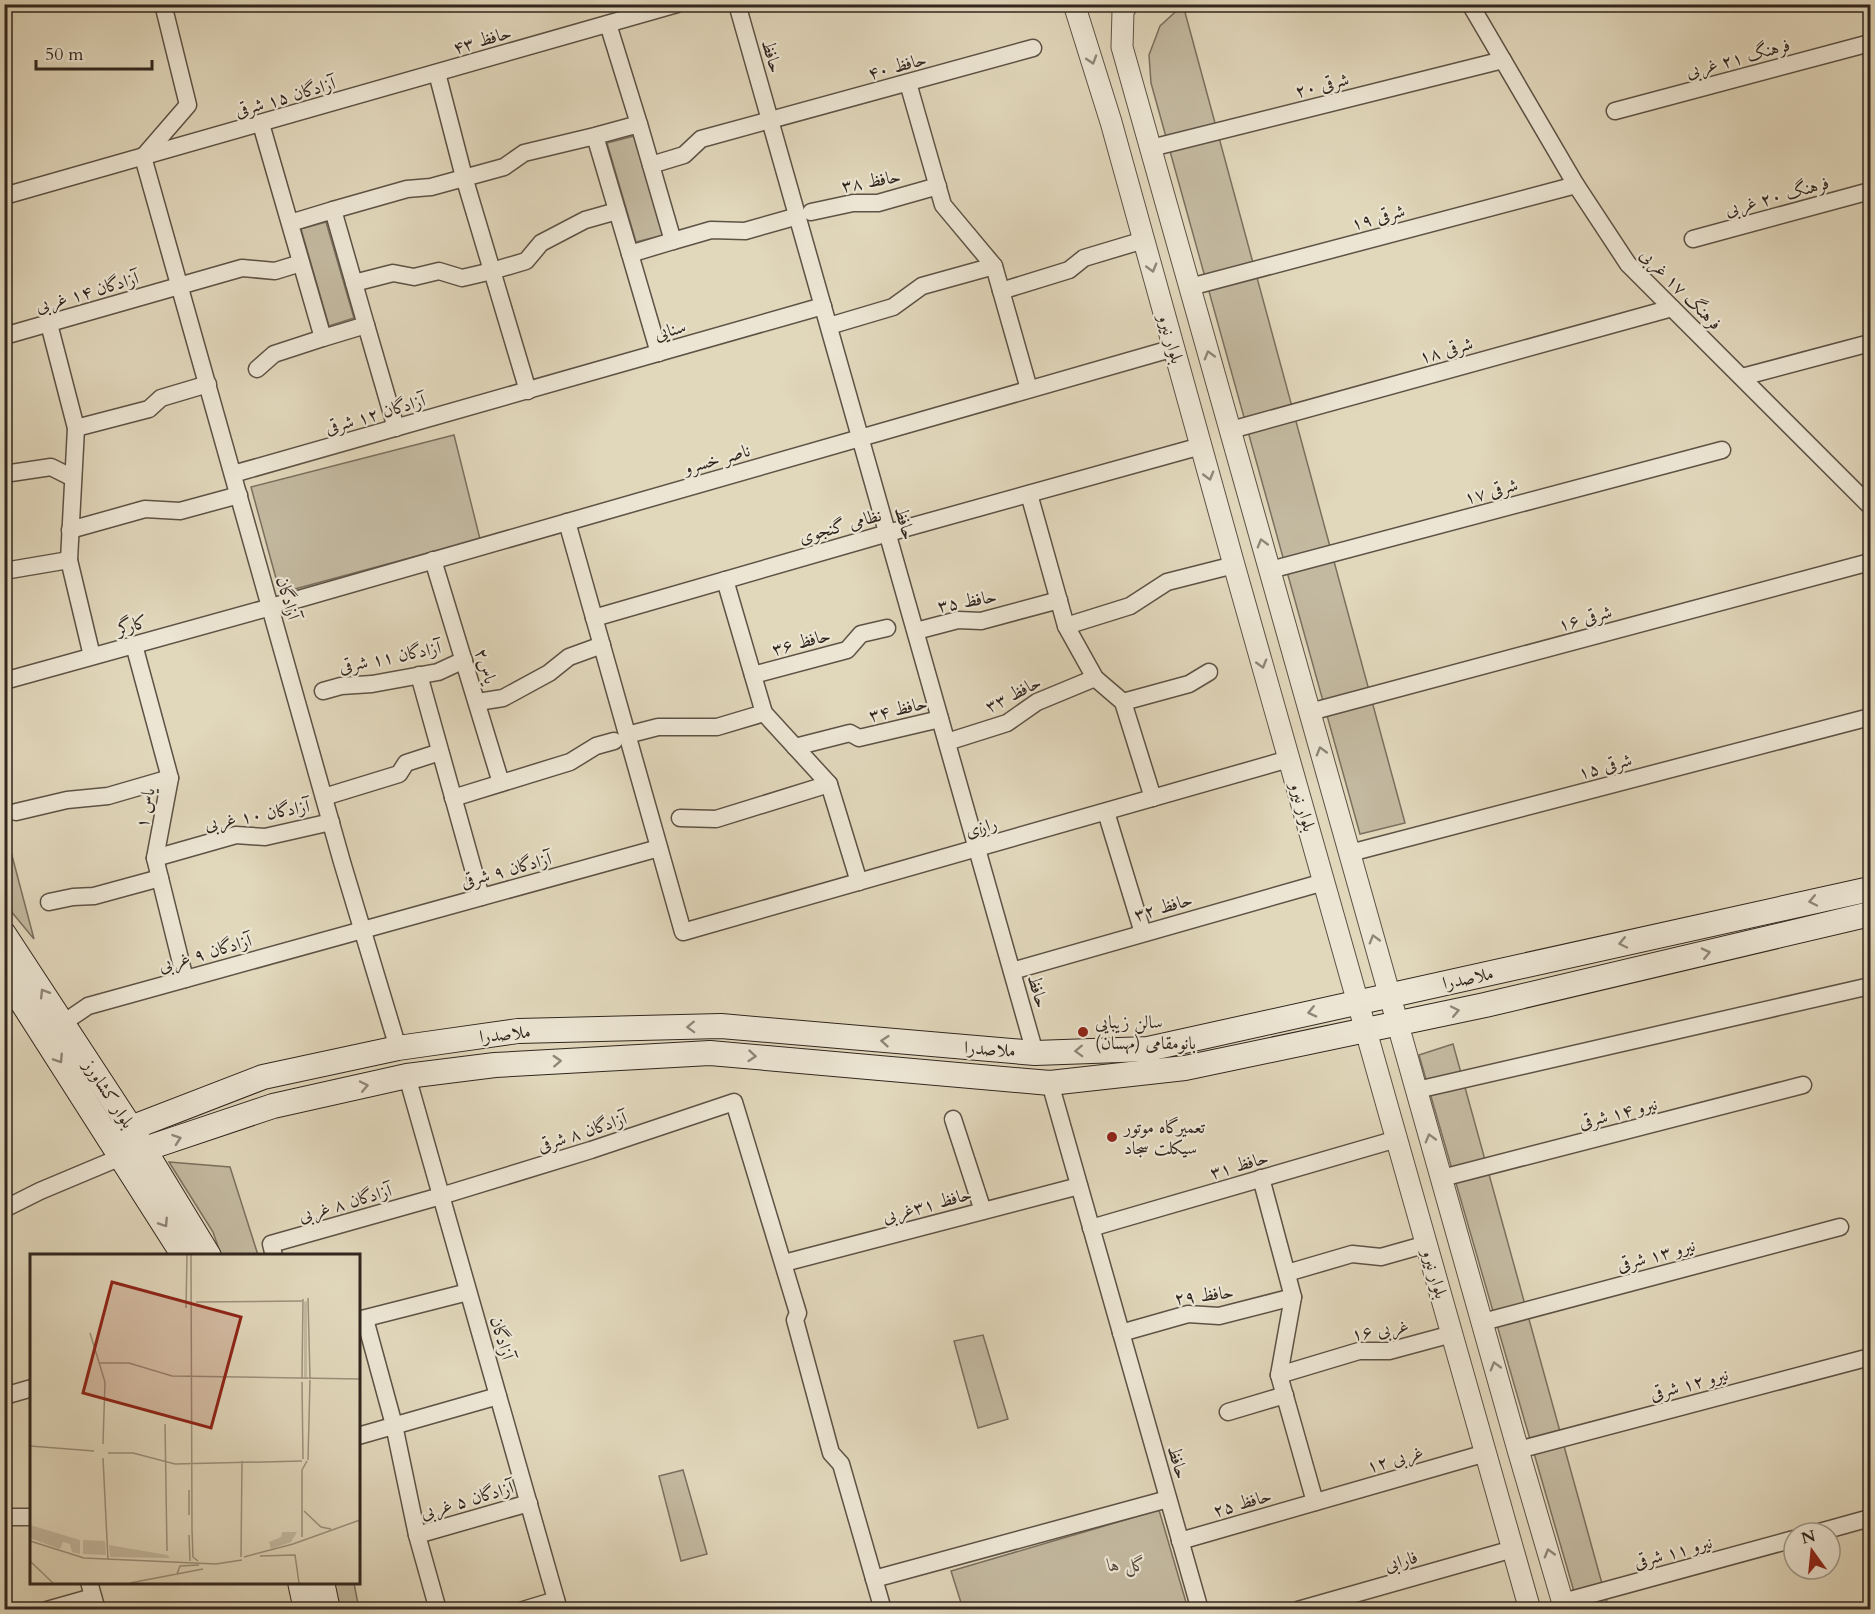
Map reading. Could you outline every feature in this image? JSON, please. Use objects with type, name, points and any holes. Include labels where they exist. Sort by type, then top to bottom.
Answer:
[{"type":"main road","name":"ملاصدرا","points":[[120,1141],[263,1077],[398,1048],[518,1031],[721,1026],[1035,1053],[1148,1049],[1870,889]]},
{"type":"main road","name":"ملاصدرا","points":[[144,1150],[273,1106],[407,1076],[495,1065],[710,1053],[1050,1083],[1185,1068],[1485,1005],[1870,914]]},
{"type":"main road","name":"بلوار کشاورز","points":[[4,934],[63,1023],[120,1141],[183,1254]]},
{"type":"main road","name":"بلوار کشاورز","points":[[4,974],[120,1141],[144,1150],[208,1254]]},
{"type":"main road","points":[[300,1584],[306,1610]]},
{"type":"main road","points":[[322,1584],[328,1610]]},
{"type":"street","points":[[143,158],[188,105],[163,4]]},
{"type":"street","name":"حافظ ۴۳","points":[[437,74],[677,4]]},
{"type":"street","name":"حافظ","points":[[737,4],[770,120],[804,214],[823,306],[1035,1053]]},
{"type":"street","name":"بلوار نیرو","points":[[1074,4],[1111,122],[1530,1610]]},
{"type":"street","name":"بلوار نیرو","points":[[1128,4],[1124,11],[1122,47],[1564,1606]]},
{"type":"street","name":"فرهنگ ۱۷ غربی","points":[[1470,4],[1576,185],[1628,264],[1870,506]]},
{"type":"street","points":[[608,24],[673,241]]},
{"type":"street","name":"فرهنگ ۲۱ غربی","points":[[1615,111],[1870,43]]},
{"type":"street","name":"حافظ ۴۰","points":[[651,165],[684,154],[701,139],[1033,48]]},
{"type":"street","name":"۲۰ شرقی","points":[[1151,148],[1503,60]]},
{"type":"street","points":[[437,74],[464,177],[528,391]]},
{"type":"street","name":"آزادگان ۱۵ شرقی","points":[[4,196],[437,74]]},
{"type":"street","points":[[908,83],[943,205],[994,266],[1029,389]]},
{"type":"street","points":[[261,124],[323,338]]},
{"type":"street","points":[[290,223],[407,189],[431,187],[504,167],[524,153],[639,124]]},
{"type":"street","points":[[596,136],[659,353]]},
{"type":"street","name":"آزادگان","points":[[143,158],[331,822],[398,1048]]},
{"type":"street","name":"۱۹ شرقی","points":[[1190,287],[1576,185]]},
{"type":"street","name":"حافظ ۳۸","points":[[630,254],[711,231],[746,231],[804,214],[853,203],[878,203],[938,186]]},
{"type":"street","name":"فرهنگ ۲۰ غربی","points":[[1693,239],[1870,191]]},
{"type":"street","points":[[333,210],[396,428]]},
{"type":"street","points":[[354,283],[393,273],[414,278],[439,271],[462,278],[492,271],[526,261],[541,243],[585,220],[617,211]]},
{"type":"street","points":[[1001,291],[1069,270],[1084,258],[1144,240]]},
{"type":"street","name":"آزادگان ۱۴ غربی","points":[[4,336],[243,268],[275,271],[301,263]]},
{"type":"street","points":[[829,327],[892,307],[922,286],[994,266]]},
{"type":"street","name":"سنایی","points":[[528,391],[823,306]]},
{"type":"street","name":"۱۸ شرقی","points":[[1231,430],[1672,308]]},
{"type":"street","points":[[49,324],[76,428],[69,560],[92,656]]},
{"type":"street","points":[[257,369],[274,354],[366,325]]},
{"type":"street","points":[[1742,377],[1870,343]]},
{"type":"street","name":"ناصر خسرو","points":[[271,607],[1174,348]]},
{"type":"street","points":[[76,428],[149,409],[161,398],[208,384]]},
{"type":"street","name":"آزادگان ۱۲ شرقی","points":[[233,474],[528,391]]},
{"type":"street","name":"نظامی گنجوی","points":[[594,618],[888,532],[1201,446]]},
{"type":"street","name":"۱۷ شرقی","points":[[1270,570],[1722,450]]},
{"type":"street","points":[[4,474],[51,467],[73,478]]},
{"type":"street","points":[[1029,494],[1066,626],[1095,678],[1124,702],[1153,798]]},
{"type":"street","points":[[70,530],[145,509],[180,511],[239,495]]},
{"type":"street","points":[[567,522],[602,645],[621,738],[659,848]]},
{"type":"street","points":[[4,571],[69,560]]},
{"type":"street","name":"یاس۲","points":[[433,560],[501,783]]},
{"type":"street","name":"۱۶ شرقی","points":[[1310,712],[1870,562]]},
{"type":"street","points":[[1066,626],[1130,606],[1167,582],[1234,565]]},
{"type":"street","points":[[725,580],[764,713],[829,784],[860,882]]},
{"type":"street","name":"حافظ ۳۵","points":[[916,631],[958,620],[981,621],[1059,600]]},
{"type":"street","name":"کارگر","points":[[4,681],[271,607]]},
{"type":"street","name":"حافظ ۳۶","points":[[753,675],[847,650],[861,634],[887,628]]},
{"type":"street","name":"یاس ۱","points":[[134,645],[170,778],[154,858],[185,979]]},
{"type":"street","points":[[484,701],[503,698],[549,673],[569,657],[602,645]]},
{"type":"street","name":"آزادگان ۱۱ شرقی","points":[[323,691],[341,686],[372,684],[438,672],[464,660]]},
{"type":"street","points":[[1124,702],[1189,684],[1209,672]]},
{"type":"street","points":[[419,675],[481,897]]},
{"type":"street","name":"حافظ ۳۳","points":[[947,742],[1007,723],[1037,702],[1095,678]]},
{"type":"street","points":[[453,798],[570,762],[596,746],[658,727],[717,727],[764,713]]},
{"type":"street","name":"۱۵ شرقی","points":[[1350,853],[1870,717]]},
{"type":"street","name":"حافظ ۳۴","points":[[795,747],[850,733],[859,738],[940,719]]},
{"type":"street","points":[[324,797],[399,774],[406,763],[440,752]]},
{"type":"street","name":"رازی","points":[[659,848],[683,932],[1289,759]]},
{"type":"street","points":[[16,812],[67,800],[108,796],[170,778]]},
{"type":"street","points":[[680,818],[716,819],[829,784]]},
{"type":"street","points":[[1106,812],[1143,933]]},
{"type":"street","name":"آزادگان ۱۰ غربی","points":[[154,858],[236,835],[265,837],[331,822]]},
{"type":"street","name":"آزادگان ۹ شرقی","points":[[363,929],[659,848]]},
{"type":"street","points":[[49,902],[94,896],[160,878]]},
{"type":"street","name":"حافظ ۳۲","points":[[1012,970],[1324,882]]},
{"type":"street","name":"آزادگان ۹ غربی","points":[[63,1023],[88,1006],[363,929]]},
{"type":"street","points":[[1417,1090],[1870,986]]},
{"type":"street","name":"آزادگان","points":[[407,1076],[558,1605]]},
{"type":"street","name":"حافظ","points":[[1050,1083],[1200,1610]]},
{"type":"street","name":"نیرو ۱۴ شرقی","points":[[1442,1178],[1803,1085]]},
{"type":"street","name":"آزادگان ۸ شرقی","points":[[441,1196],[591,1150],[734,1102],[784,1263]]},
{"type":"street","points":[[953,1119],[983,1211]]},
{"type":"street","name":"حافظ ۳۱","points":[[1091,1228],[1397,1139]]},
{"type":"street","points":[[4,1209],[40,1191],[120,1141]]},
{"type":"street","points":[[1261,1178],[1293,1297],[1279,1375],[1315,1502]]},
{"type":"street","name":"حافظ ۳۱غربی","points":[[784,1263],[1079,1186]]},
{"type":"street","name":"آزادگان ۸ غربی","points":[[274,1254],[271,1244],[441,1196]]},
{"type":"street","name":"نیرو ۱۳ شرقی","points":[[1483,1322],[1840,1227]]},
{"type":"street","points":[[1287,1273],[1352,1254],[1381,1257],[1427,1244]]},
{"type":"street","points":[[784,1263],[798,1313],[795,1320],[831,1453],[841,1464],[883,1610]]},
{"type":"street","points":[[438,1610],[417,1535],[394,1425],[362,1319],[468,1292]]},
{"type":"street","name":"حافظ ۲۹","points":[[1121,1334],[1188,1314],[1219,1316],[1293,1297]]},
{"type":"street","name":"۱۶ غربی","points":[[1279,1375],[1359,1351],[1389,1351],[1452,1334]]},
{"type":"street","name":"نیرو ۱۲ شرقی","points":[[1518,1450],[1870,1357]]},
{"type":"street","points":[[4,1395],[30,1388]]},
{"type":"street","points":[[1228,1412],[1285,1395]]},
{"type":"street","points":[[360,1435],[498,1396]]},
{"type":"street","name":"۱۲ غربی","points":[[1315,1502],[1486,1453]]},
{"type":"street","points":[[874,1579],[1168,1499]]},
{"type":"street","name":"حافظ ۲۵","points":[[1180,1541],[1315,1502]]},
{"type":"street","name":"آزادگان ۵ غربی","points":[[417,1535],[529,1503]]},
{"type":"street","points":[[4,1517],[30,1517]]},
{"type":"street","points":[[1842,1526],[1870,1518]]},
{"type":"street","name":"نیرو ۱۱ شرقی","points":[[1564,1606],[1782,1542]]},
{"type":"street","name":"فارابی","points":[[1298,1610],[1513,1550]]},
{"type":"street","points":[[47,1610],[93,1596]]},
{"type":"street","points":[[523,1610],[558,1605]]},
{"type":"green space","points":[[1183,5],[1405,823],[1360,834],[1151,83],[1149,55],[1160,26]]},
{"type":"green space","points":[[634,136],[663,235],[636,242],[607,143]]},
{"type":"green space","points":[[326,222],[354,318],[329,326],[301,229]]},
{"type":"green space","points":[[454,435],[480,539],[280,593],[251,487]]},
{"type":"green space","points":[[5,829],[34,939],[5,904]]},
{"type":"green space","points":[[1453,1044],[1609,1609],[1579,1609],[1419,1055]]},
{"type":"green space","points":[[169,1162],[230,1167],[258,1254],[221,1254],[213,1232]]},
{"type":"green space","points":[[983,1335],[1008,1419],[978,1428],[954,1341]]},
{"type":"green space","points":[[683,1470],[707,1554],[681,1561],[659,1476]]},
{"type":"green space","name":"گل ها","points":[[1159,1510],[1188,1609],[963,1609],[951,1571]]},
{"type":"green space","points":[[323,1584],[354,1584],[359,1609],[330,1609]]},
{"type":"place","name":"سالن زیبایی بانومقامی (مهسان)","points":[[1083,1032]]},
{"type":"place","name":"تعمیرگاه موتور سیکلت سجاد","points":[[1112,1137]]}]
